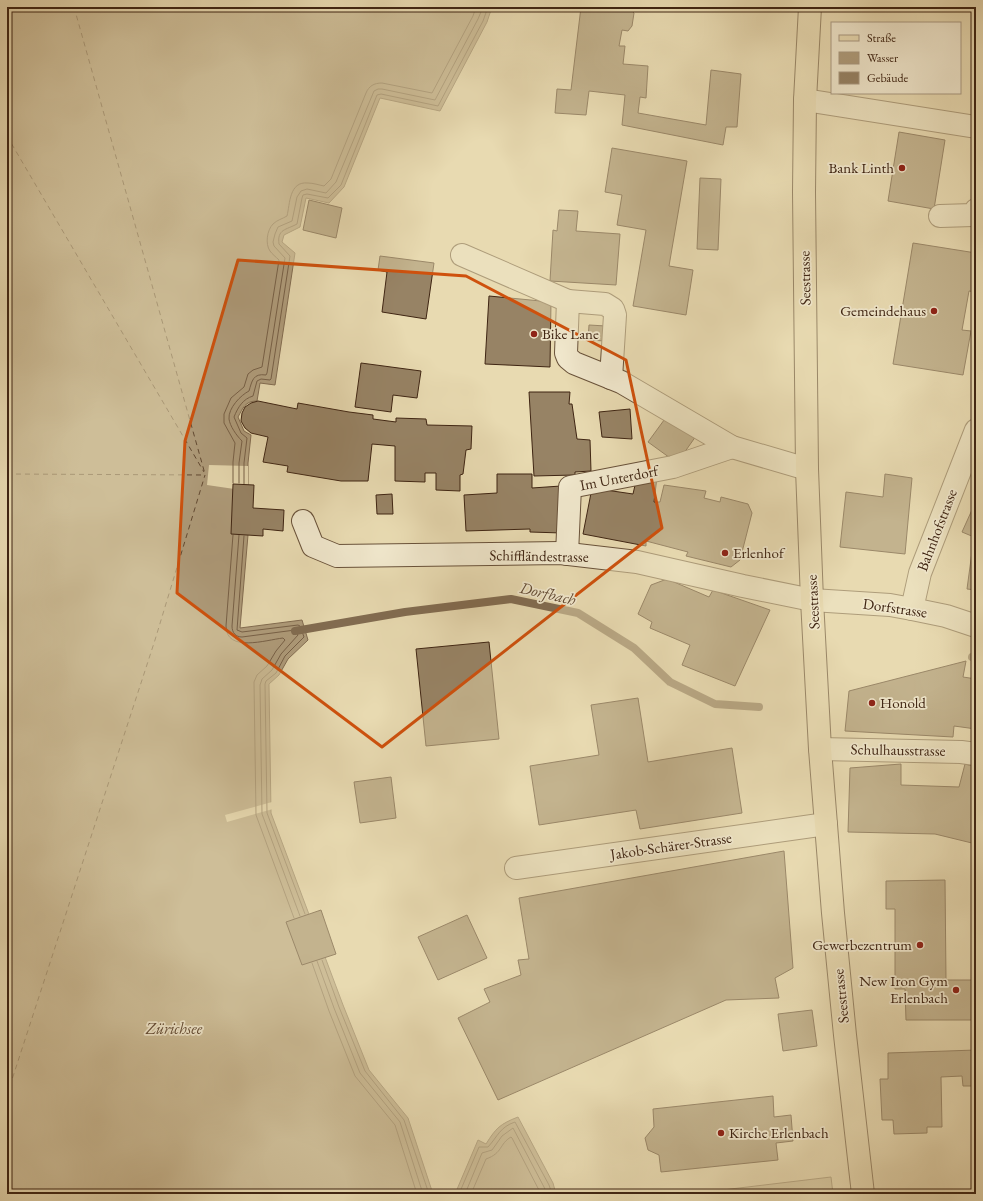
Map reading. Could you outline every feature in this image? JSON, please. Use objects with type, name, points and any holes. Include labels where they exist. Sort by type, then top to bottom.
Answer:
[{"type":"main road","name":"Seestrasse","points":[[810,7],[805,100],[804,192],[807,469],[812,600],[820,748],[826,824],[845,1036],[863,1194]]},
{"type":"street","points":[[805,100],[976,127]]},
{"type":"street","points":[[940,216],[973,215],[976,210]]},
{"type":"street","points":[[462,254],[568,301],[605,304],[613,309],[615,315],[611,378]]},
{"type":"street","points":[[568,301],[566,353],[568,358],[574,363],[628,386],[732,447],[807,469]]},
{"type":"street","name":"Bahnhofstrasse","points":[[912,609],[920,573],[976,430]]},
{"type":"street","name":"Im Unterdorf","points":[[567,554],[570,487],[673,467],[732,447]]},
{"type":"street","name":"Schiffländestrasse","points":[[303,521],[313,546],[337,556],[567,554],[637,562],[812,600]]},
{"type":"street","name":"Dorfstrasse","points":[[812,600],[890,605],[946,616],[976,626]]},
{"type":"street","name":"Schulhausstrasse","points":[[820,748],[960,752],[976,754]]},
{"type":"street","name":"Jakob-Schärer-Strasse","points":[[516,868],[826,824]]},
{"type":"highlighted area","points":[[238,260],[466,276],[626,360],[662,528],[382,747],[177,593],[185,441]]},
{"type":"shaded area","points":[[831,1177],[833,1194],[689,1194]]},
{"type":"water","name":"Zürichsee","points":[[7,7],[492,7],[487,22],[440,111],[380,98],[344,187],[329,203],[306,198],[300,227],[284,235],[282,242],[295,253],[275,385],[260,383],[257,401],[247,404],[238,417],[244,431],[251,435],[248,463],[248,535],[240,628],[302,620],[308,640],[288,659],[279,675],[269,684],[271,813],[369,1070],[408,1118],[433,1194],[7,1194]]},
{"type":"water","points":[[518,1117],[553,1183],[556,1194],[455,1194],[478,1140],[486,1144],[499,1127]]},
{"type":"pier","points":[[209,465],[248,466],[248,491],[207,485]]},
{"type":"pier","points":[[272,802],[273,809],[227,822],[225,815]]},
{"type":"building","points":[[581,7],[624,7],[629,8],[634,13],[632,26],[628,31],[622,30],[619,46],[625,46],[623,64],[648,66],[646,98],[640,97],[638,113],[706,125],[711,70],[741,74],[737,127],[726,127],[723,145],[622,125],[625,95],[589,91],[586,115],[555,113],[557,89],[571,90]]},
{"type":"building","points":[[899,132],[945,140],[934,209],[888,201]]},
{"type":"building","points":[[612,148],[687,161],[669,266],[693,270],[686,315],[633,306],[646,230],[617,225],[622,195],[605,192]]},
{"type":"building","points":[[700,178],[721,179],[718,250],[697,249]]},
{"type":"building","points":[[309,200],[342,208],[336,238],[303,230]]},
{"type":"building","points":[[559,210],[578,211],[576,231],[620,234],[616,285],[550,281],[553,230],[557,231]]},
{"type":"building","name":"Gemeindehaus","points":[[913,243],[976,253],[976,292],[969,291],[962,330],[971,331],[963,375],[893,364]]},
{"type":"building","points":[[380,256],[434,263],[426,319],[382,312],[387,272],[378,270]]},
{"type":"building","points":[[489,296],[551,302],[550,367],[485,364]]},
{"type":"building","points":[[589,325],[606,326],[605,341],[588,340]]},
{"type":"building","points":[[361,363],[421,371],[417,398],[393,395],[391,412],[355,407]]},
{"type":"building","points":[[529,392],[570,392],[569,404],[572,404],[577,439],[590,440],[591,471],[575,472],[575,475],[534,476]]},
{"type":"building","points":[[258,401],[297,409],[298,403],[373,415],[373,419],[396,422],[396,418],[426,419],[427,425],[472,426],[471,449],[466,450],[463,474],[460,475],[460,491],[436,490],[436,473],[425,473],[425,482],[395,481],[395,446],[372,444],[368,481],[341,481],[287,472],[288,466],[263,462],[268,437],[251,433],[245,428],[241,421],[242,413],[245,407]]},
{"type":"building","points":[[630,409],[632,439],[602,437],[599,412]]},
{"type":"building","points":[[667,416],[696,436],[677,463],[648,442]]},
{"type":"building","points":[[497,474],[532,474],[532,488],[561,486],[562,533],[530,532],[530,529],[466,531],[464,495],[497,493]]},
{"type":"building","points":[[885,474],[912,478],[905,554],[840,547],[846,492],[883,497]]},
{"type":"building","points":[[657,477],[654,502],[660,502],[664,485],[706,491],[704,498],[720,502],[721,497],[748,504],[752,513],[740,560],[731,567],[686,556],[688,552],[646,541],[646,546],[583,534],[592,488],[633,494],[636,481]]},
{"type":"building","points":[[233,484],[254,485],[253,508],[284,510],[283,531],[263,529],[263,536],[231,534]]},
{"type":"building","points":[[392,494],[393,514],[377,514],[376,495]]},
{"type":"building","points":[[976,501],[976,590],[967,589],[974,537],[962,532]]},
{"type":"building","points":[[667,579],[709,597],[713,590],[770,610],[735,686],[682,665],[690,645],[650,628],[652,622],[638,614],[651,585]]},
{"type":"building","points":[[489,642],[499,739],[426,746],[416,649]]},
{"type":"building","points":[[966,661],[963,677],[976,679],[976,729],[954,726],[953,737],[845,731],[849,691]]},
{"type":"building","points":[[638,698],[648,762],[732,748],[742,813],[640,829],[636,810],[539,825],[530,766],[599,755],[591,705]]},
{"type":"building","points":[[901,764],[901,785],[959,787],[965,764],[976,767],[976,844],[935,834],[848,832],[850,768]]},
{"type":"building","points":[[391,777],[396,818],[360,823],[354,782]]},
{"type":"building","points":[[784,851],[793,968],[775,978],[779,998],[726,1000],[498,1100],[458,1018],[490,1002],[484,989],[521,975],[518,960],[529,959],[519,898]]},
{"type":"building","name":"Gewerbezentrum","points":[[945,880],[946,980],[976,980],[976,1020],[906,1020],[905,989],[895,989],[895,909],[886,909],[886,881]]},
{"type":"building","points":[[321,910],[336,954],[302,965],[286,922]]},
{"type":"building","points":[[467,915],[487,958],[438,980],[418,937]]},
{"type":"building","points":[[812,1010],[817,1046],[783,1051],[778,1014]]},
{"type":"building","points":[[976,1050],[976,1086],[963,1086],[962,1076],[941,1077],[942,1127],[927,1127],[927,1133],[894,1134],[893,1120],[882,1120],[880,1079],[888,1079],[888,1053]]},
{"type":"building","name":"Kirche Erlenbach","points":[[773,1096],[774,1117],[791,1115],[793,1141],[776,1143],[778,1160],[661,1172],[659,1155],[648,1150],[645,1138],[654,1127],[653,1109]]},
{"type":"waterway","name":"Dorfbach","points":[[295,631],[405,612],[511,599],[578,613],[634,648],[670,682],[715,704],[759,707]]},
{"type":"waterway","name":"Dorfbach","points":[[972,657],[976,658]]},
{"type":"ferry route","points":[[74,7],[205,474]]},
{"type":"ferry route","points":[[7,136],[204,472]]},
{"type":"ferry route","points":[[7,474],[205,475]]},
{"type":"ferry route","points":[[7,1095],[155,640],[205,475]]},
{"type":"place","name":"Bank Linth","points":[[902,168]]},
{"type":"place","name":"Gemeindehaus","points":[[934,311]]},
{"type":"place","name":"Bike Lane","points":[[534,334]]},
{"type":"place","name":"Erlenhof","points":[[725,553]]},
{"type":"place","name":"Honold","points":[[872,703]]},
{"type":"place","name":"Gewerbezentrum","points":[[920,945]]},
{"type":"place","name":"New Iron Gym Erlenbach","points":[[956,990]]},
{"type":"place","name":"Kirche Erlenbach","points":[[721,1133]]}]
